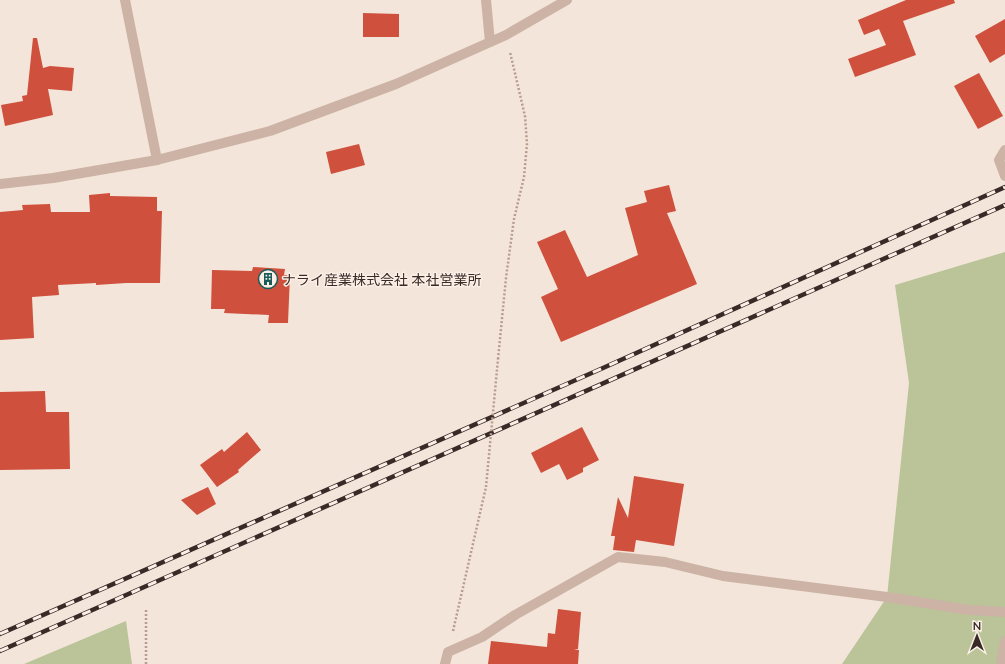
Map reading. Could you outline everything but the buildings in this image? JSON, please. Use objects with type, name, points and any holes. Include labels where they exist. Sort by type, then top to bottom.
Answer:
[{"type":"street","points":[[125,0],[157,160]]},
{"type":"street","points":[[486,0],[490,42]]},
{"type":"street","points":[[0,184],[53,178],[157,160],[270,131],[396,84],[506,35],[567,0]]},
{"type":"street","points":[[1004,176],[999,160],[1005,150]]},
{"type":"street","points":[[445,664],[448,652],[482,637],[515,615],[618,557],[666,562],[723,576],[887,597],[968,610],[1005,612]]},
{"type":"street","points":[[1001,664],[1005,641]]},
{"type":"path","points":[[448,652],[486,487],[506,278],[514,219],[524,177],[527,144],[525,116],[506,35]]},
{"type":"path","points":[[146,610],[146,664]]},
{"type":"green space","points":[[1005,252],[1005,664],[842,664],[887,597],[909,383],[895,285]]},
{"type":"green space","points":[[126,621],[132,664],[24,664]]},
{"type":"railway","points":[[0,634],[603,368],[1005,187]]},
{"type":"railway","points":[[0,651],[1005,205]]},
{"type":"place","name":"ナライ産業株式会社 本社営業所","points":[[268,279]]}]
